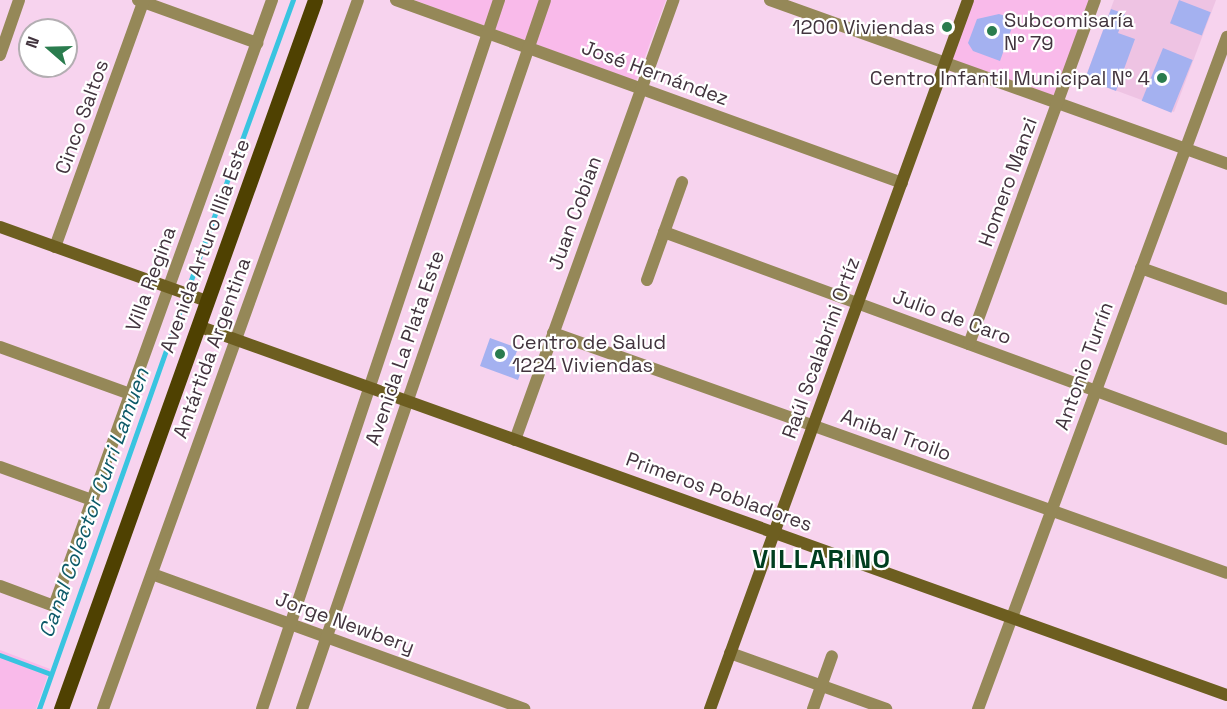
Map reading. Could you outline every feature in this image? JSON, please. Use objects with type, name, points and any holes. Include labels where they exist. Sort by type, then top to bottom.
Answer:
[{"type":"main road","name":"Avenida Arturo Illia Este","points":[[61,709],[315,0]]},
{"type":"street","points":[[0,55],[20,0]]},
{"type":"street","name":"Villa Regina","points":[[0,586],[54,606],[272,0]]},
{"type":"street","name":"Antártida Argentina","points":[[103,709],[358,0]]},
{"type":"street","name":"José Hernández","points":[[396,0],[902,183]]},
{"type":"street","name":"Avenida La Plata Este","points":[[262,709],[499,0]]},
{"type":"street","name":"Avenida La Plata Este","points":[[302,709],[545,0]]},
{"type":"street","name":"Juan Cobian","points":[[514,440],[673,0]]},
{"type":"street","points":[[770,0],[1227,164]]},
{"type":"street","name":"Raúl Scalabrini Ortíz","points":[[710,709],[968,0]]},
{"type":"street","name":"Homero Manzi","points":[[969,344],[1095,0]]},
{"type":"street","points":[[142,1],[257,43]]},
{"type":"street","name":"Cinco Saltos","points":[[56,247],[142,1]]},
{"type":"street","name":"Antonio Turrín","points":[[978,709],[1227,37]]},
{"type":"street","points":[[647,280],[682,182]]},
{"type":"street","points":[[0,227],[207,301]]},
{"type":"street","name":"Julio de Caro","points":[[664,232],[1227,439]]},
{"type":"street","points":[[1141,268],[1227,299]]},
{"type":"street","name":"Primeros Pobladores","points":[[198,326],[1227,695]]},
{"type":"street","name":"Anibal Troilo","points":[[553,333],[1227,573]]},
{"type":"street","points":[[0,347],[130,394]]},
{"type":"street","points":[[0,467],[92,500]]},
{"type":"street","name":"Jorge Newbery","points":[[152,574],[524,709]]},
{"type":"street","points":[[730,653],[886,709]]},
{"type":"street","points":[[813,709],[832,656]]},
{"type":"shaded area","points":[[414,0],[666,0],[636,81]]},
{"type":"shaded area","points":[[968,0],[1095,0],[1057,103],[945,63]]},
{"type":"shaded area","points":[[1114,0],[1216,0],[1174,112],[1085,79]]},
{"type":"shaded area","points":[[0,650],[50,669],[36,709],[0,709]]},
{"type":"building","points":[[1179,0],[1211,12],[1202,36],[1170,23]]},
{"type":"building","points":[[1111,9],[1125,14],[1118,33],[1135,39],[1116,91],[1085,79]]},
{"type":"building","name":"Subcomisaría N° 79","points":[[999,14],[1015,19],[1000,61],[973,51],[968,43],[977,19]]},
{"type":"building","points":[[1163,48],[1193,60],[1171,113],[1142,101]]},
{"type":"building","name":"Centro de Salud 1224 Viviendas","points":[[490,338],[518,348],[514,359],[524,363],[518,380],[480,366]]},
{"type":"waterway","name":"Canal Colector Curri Lamuen","points":[[191,280],[293,0]]},
{"type":"waterway","name":"Canal Colector Curri Lamuen","points":[[39,709],[181,308]]},
{"type":"waterway","points":[[0,655],[51,674]]},
{"type":"place","name":"1200 Viviendas","points":[[947,27]]},
{"type":"place","name":"Subcomisaría N° 79","points":[[992,31]]},
{"type":"place","name":"Centro Infantil Municipal N° 4","points":[[1162,78]]},
{"type":"place","name":"Centro de Salud 1224 Viviendas","points":[[500,354]]},
{"type":"district","name":"VILLARINO","points":[[822,560]]}]
